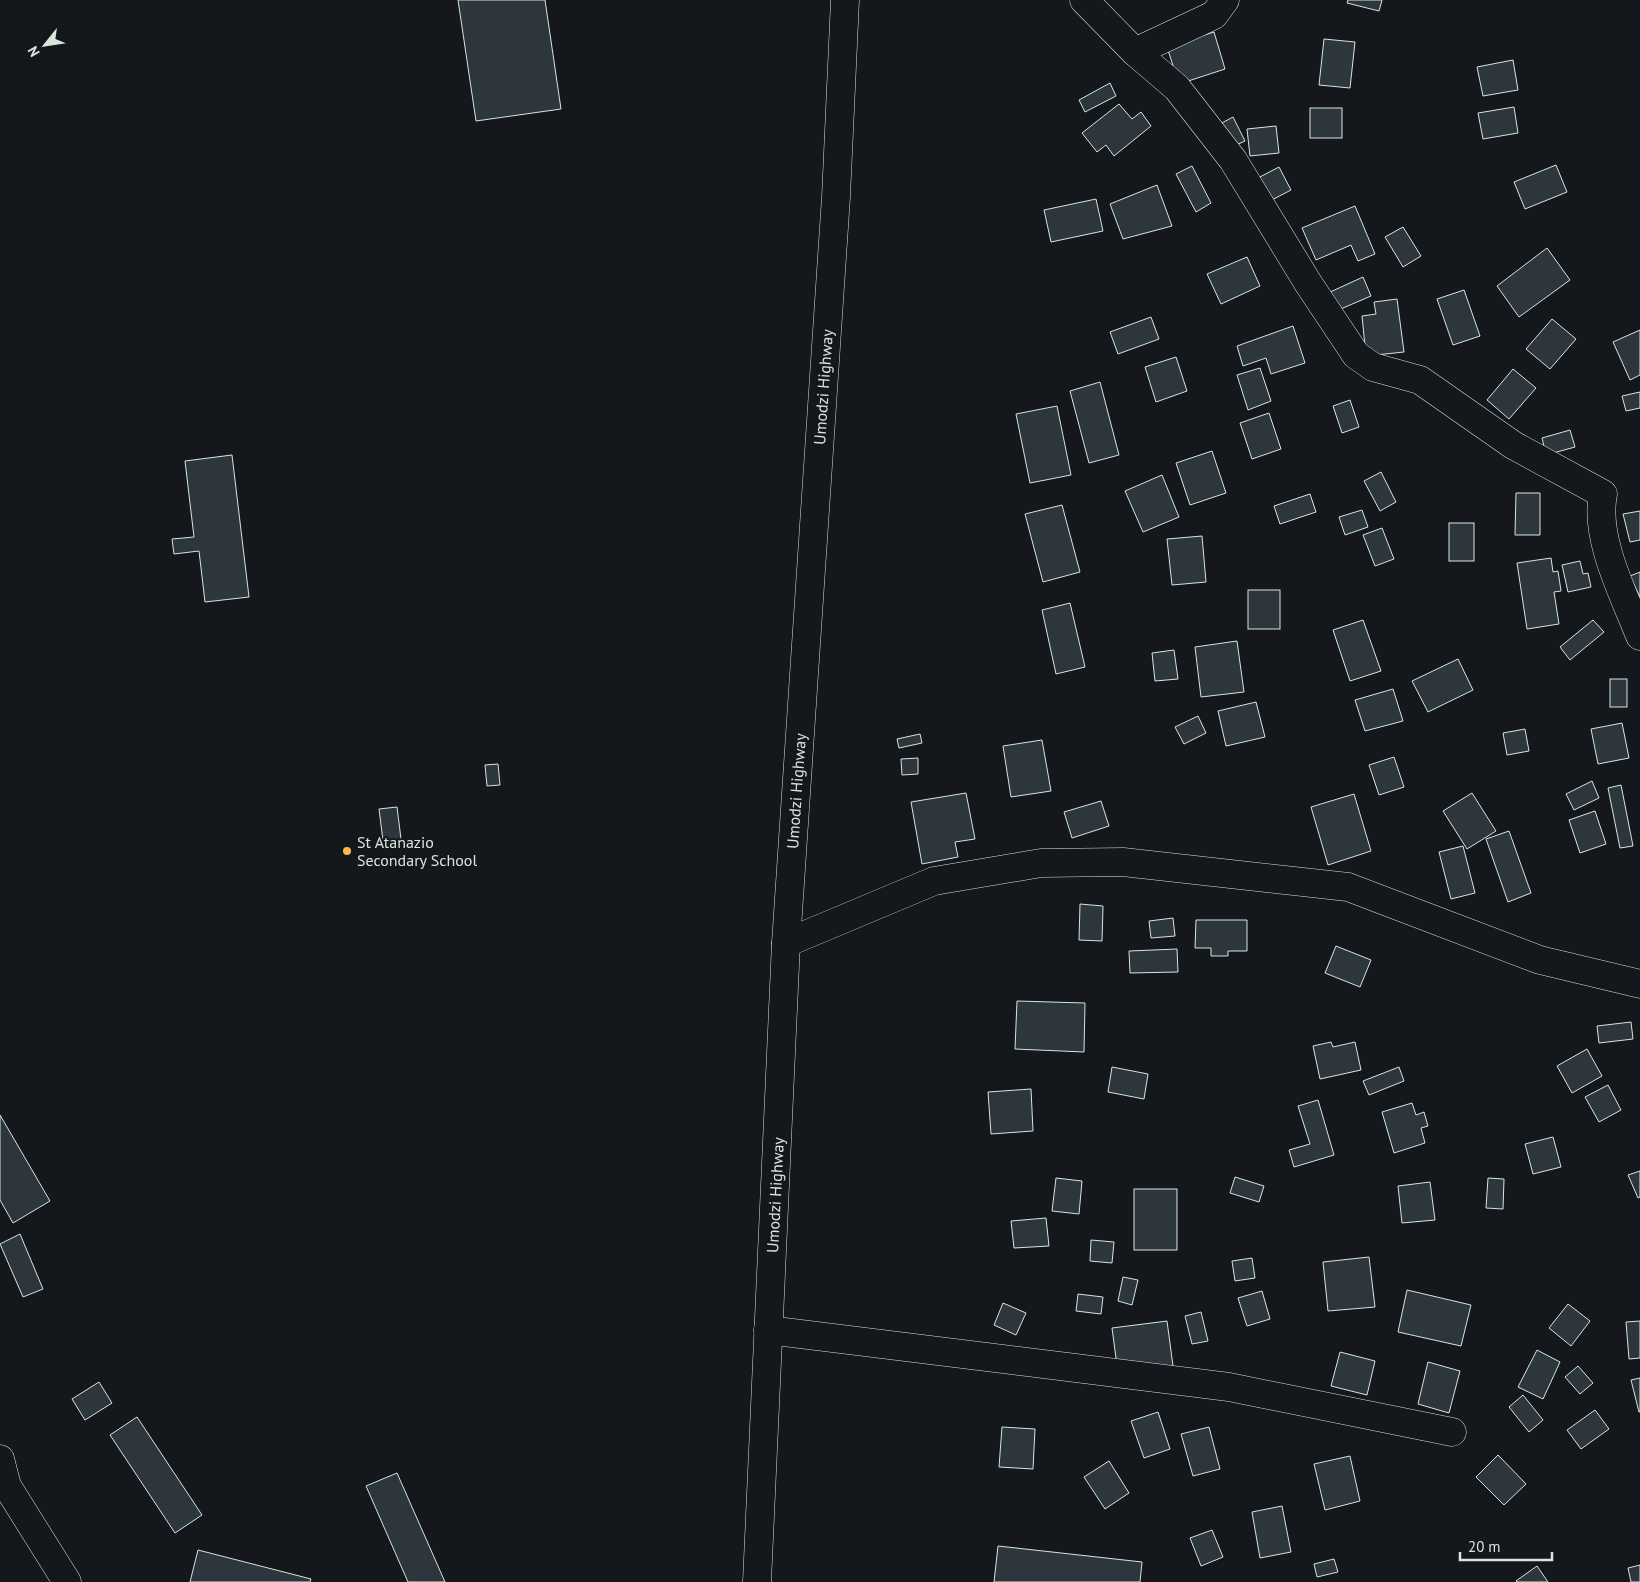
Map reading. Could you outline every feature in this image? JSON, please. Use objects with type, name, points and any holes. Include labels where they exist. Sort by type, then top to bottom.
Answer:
[{"type":"main road","name":"Umodzi Highway","points":[[757,1582],[786,943],[836,197],[845,0]]},
{"type":"main road","points":[[1084,0],[1135,52],[1177,88],[1233,160],[1308,284],[1356,355],[1373,367],[1420,380],[1513,445],[1603,494],[1600,509],[1610,558],[1640,636]]},
{"type":"main road","points":[[1135,52],[1214,15],[1225,0]]},
{"type":"main road","points":[[786,943],[934,881],[1041,863],[1123,862],[1348,887],[1540,960],[1640,984]]},
{"type":"main road","points":[[768,1330],[1229,1387],[1452,1432]]},
{"type":"main road","points":[[0,1459],[7,1486],[67,1582]]},
{"type":"building","points":[[458,0],[545,0],[561,109],[476,121]]},
{"type":"building","points":[[1348,0],[1382,0],[1379,11],[1347,3]]},
{"type":"building","points":[[1214,32],[1225,69],[1179,84],[1167,47]]},
{"type":"building","points":[[1324,39],[1355,42],[1350,88],[1319,85]]},
{"type":"building","points":[[1513,60],[1518,90],[1483,96],[1477,67]]},
{"type":"building","points":[[1110,83],[1116,96],[1085,112],[1079,100]]},
{"type":"building","points":[[1119,104],[1132,119],[1141,112],[1151,126],[1114,156],[1106,145],[1097,152],[1082,133]]},
{"type":"building","points":[[1514,107],[1518,133],[1483,139],[1478,113]]},
{"type":"building","points":[[1310,108],[1342,108],[1342,138],[1310,138]]},
{"type":"building","points":[[1233,117],[1245,141],[1232,147],[1220,124]]},
{"type":"building","points":[[1276,126],[1279,153],[1250,156],[1247,129]]},
{"type":"building","points":[[1556,165],[1567,192],[1525,209],[1514,182]]},
{"type":"building","points":[[1192,166],[1211,203],[1196,212],[1176,174]]},
{"type":"building","points":[[1279,167],[1291,190],[1268,202],[1256,179]]},
{"type":"building","points":[[1157,185],[1172,226],[1123,239],[1110,204]]},
{"type":"building","points":[[1096,199],[1103,231],[1051,242],[1044,210]]},
{"type":"building","points":[[1355,206],[1375,254],[1358,261],[1351,245],[1316,260],[1302,228]]},
{"type":"building","points":[[1403,227],[1421,256],[1403,267],[1385,237]]},
{"type":"building","points":[[1547,248],[1570,280],[1519,317],[1497,286]]},
{"type":"building","points":[[1247,257],[1260,286],[1221,304],[1207,274]]},
{"type":"building","points":[[1363,277],[1371,296],[1336,311],[1328,293]]},
{"type":"building","points":[[1464,290],[1480,336],[1453,345],[1437,299]]},
{"type":"building","points":[[1397,299],[1404,352],[1366,356],[1362,316],[1376,314],[1374,302]]},
{"type":"building","points":[[1151,317],[1159,339],[1118,354],[1110,332]]},
{"type":"building","points":[[1552,319],[1576,339],[1550,369],[1526,349]]},
{"type":"building","points":[[1293,326],[1305,363],[1271,374],[1266,358],[1243,366],[1237,346]]},
{"type":"building","points":[[1640,330],[1640,375],[1630,380],[1613,342]]},
{"type":"building","points":[[1176,357],[1187,391],[1156,402],[1145,367]]},
{"type":"building","points":[[1260,368],[1271,401],[1248,410],[1237,375]]},
{"type":"building","points":[[1513,369],[1536,388],[1509,419],[1487,400]]},
{"type":"building","points":[[1100,382],[1119,455],[1089,463],[1070,391]]},
{"type":"building","points":[[1640,392],[1640,408],[1626,411],[1622,396]]},
{"type":"building","points":[[1350,400],[1359,427],[1342,433],[1333,406]]},
{"type":"building","points":[[1057,406],[1071,475],[1030,483],[1016,414]]},
{"type":"building","points":[[1269,413],[1281,449],[1252,459],[1240,423]]},
{"type":"building","points":[[1570,430],[1575,447],[1546,455],[1542,438]]},
{"type":"building","points":[[1212,451],[1226,493],[1190,505],[1176,463]]},
{"type":"building","points":[[232,455],[249,597],[205,602],[199,551],[174,554],[172,539],[194,537],[185,461]]},
{"type":"building","points":[[1381,472],[1396,502],[1380,511],[1364,481]]},
{"type":"building","points":[[1162,475],[1179,517],[1143,532],[1125,491]]},
{"type":"building","points":[[1516,493],[1540,493],[1540,535],[1515,535]]},
{"type":"building","points":[[1310,494],[1316,512],[1280,524],[1274,506]]},
{"type":"building","points":[[1062,505],[1080,572],[1043,582],[1025,514]]},
{"type":"building","points":[[1362,510],[1368,527],[1345,535],[1339,517]]},
{"type":"building","points":[[1640,511],[1640,540],[1630,542],[1623,514]]},
{"type":"building","points":[[1449,523],[1474,523],[1474,561],[1449,561]]},
{"type":"building","points":[[1382,528],[1394,559],[1375,566],[1363,535]]},
{"type":"building","points":[[1202,536],[1206,582],[1172,585],[1167,539]]},
{"type":"building","points":[[1551,558],[1553,572],[1558,571],[1561,591],[1554,592],[1559,624],[1527,629],[1517,563]]},
{"type":"building","points":[[1580,561],[1583,574],[1588,573],[1591,587],[1568,592],[1562,565]]},
{"type":"building","points":[[1640,572],[1640,597],[1630,576]]},
{"type":"building","points":[[1248,590],[1280,590],[1280,629],[1248,629]]},
{"type":"building","points":[[1070,603],[1085,667],[1056,674],[1042,610]]},
{"type":"building","points":[[1363,620],[1381,671],[1350,681],[1333,630]]},
{"type":"building","points":[[1593,620],[1604,632],[1570,660],[1560,647]]},
{"type":"building","points":[[1237,641],[1244,692],[1201,697],[1195,647]]},
{"type":"building","points":[[1174,650],[1178,679],[1155,681],[1152,653]]},
{"type":"building","points":[[1458,659],[1473,690],[1428,712],[1412,681]]},
{"type":"building","points":[[1610,679],[1627,679],[1627,707],[1610,707]]},
{"type":"building","points":[[1393,689],[1403,721],[1365,731],[1355,700]]},
{"type":"building","points":[[1256,702],[1265,737],[1226,746],[1218,711]]},
{"type":"building","points":[[1198,716],[1206,733],[1184,744],[1175,727]]},
{"type":"building","points":[[1622,723],[1629,758],[1598,764],[1591,729]]},
{"type":"building","points":[[1525,729],[1529,751],[1507,755],[1503,733]]},
{"type":"building","points":[[920,734],[922,743],[899,748],[897,739]]},
{"type":"building","points":[[1042,740],[1051,791],[1011,797],[1003,746]]},
{"type":"building","points":[[1394,757],[1404,787],[1379,795],[1369,765]]},
{"type":"building","points":[[918,758],[918,774],[902,775],[901,759]]},
{"type":"building","points":[[498,764],[500,785],[487,786],[485,765]]},
{"type":"building","points":[[1592,781],[1599,798],[1574,810],[1566,794]]},
{"type":"building","points":[[1621,785],[1633,846],[1620,848],[1608,788]]},
{"type":"building","points":[[966,793],[975,839],[955,842],[958,857],[922,864],[911,802]]},
{"type":"building","points":[[1472,793],[1496,831],[1467,849],[1443,811]]},
{"type":"building","points":[[1354,794],[1371,851],[1328,865],[1311,807]]},
{"type":"building","points":[[1101,801],[1109,826],[1072,838],[1064,812]]},
{"type":"building","points":[[397,807],[402,847],[384,849],[379,809]]},
{"type":"building","points":[[1595,811],[1606,844],[1580,853],[1569,820]]},
{"type":"building","points":[[1509,831],[1531,893],[1508,902],[1486,839]]},
{"type":"building","points":[[1463,846],[1475,893],[1451,899],[1439,852]]},
{"type":"building","points":[[1080,904],[1103,906],[1102,941],[1079,940]]},
{"type":"building","points":[[1173,918],[1175,936],[1151,938],[1149,921]]},
{"type":"building","points":[[1196,920],[1247,920],[1247,951],[1228,951],[1228,956],[1211,956],[1211,948],[1195,948]]},
{"type":"building","points":[[1336,946],[1371,960],[1360,987],[1325,973]]},
{"type":"building","points":[[1177,949],[1178,972],[1130,973],[1129,951]]},
{"type":"building","points":[[1017,1001],[1085,1003],[1084,1052],[1015,1049]]},
{"type":"building","points":[[1631,1022],[1633,1039],[1599,1043],[1597,1026]]},
{"type":"building","points":[[1331,1042],[1333,1047],[1355,1042],[1361,1070],[1320,1079],[1313,1046]]},
{"type":"building","points":[[1587,1049],[1602,1076],[1572,1093],[1557,1066]]},
{"type":"building","points":[[1112,1067],[1148,1074],[1144,1099],[1108,1092]]},
{"type":"building","points":[[1399,1067],[1404,1081],[1369,1095],[1363,1081]]},
{"type":"building","points":[[1608,1085],[1621,1110],[1599,1122],[1585,1097]]},
{"type":"building","points":[[1031,1089],[1033,1131],[991,1134],[988,1092]]},
{"type":"building","points":[[1318,1100],[1334,1155],[1294,1167],[1289,1150],[1310,1144],[1298,1106]]},
{"type":"building","points":[[1412,1103],[1416,1115],[1424,1112],[1428,1126],[1421,1128],[1425,1143],[1394,1153],[1382,1112]]},
{"type":"building","points":[[0,1115],[50,1201],[13,1223],[0,1200]]},
{"type":"building","points":[[1553,1137],[1561,1167],[1533,1174],[1525,1144]]},
{"type":"building","points":[[1640,1171],[1640,1197],[1638,1198],[1628,1175]]},
{"type":"building","points":[[1235,1177],[1264,1186],[1259,1202],[1230,1193]]},
{"type":"building","points":[[1056,1178],[1082,1181],[1079,1214],[1052,1211]]},
{"type":"building","points":[[1488,1178],[1504,1179],[1503,1209],[1486,1208]]},
{"type":"building","points":[[1430,1182],[1435,1220],[1402,1223],[1398,1186]]},
{"type":"building","points":[[1134,1189],[1177,1189],[1177,1250],[1134,1250]]},
{"type":"building","points":[[1046,1218],[1049,1246],[1014,1248],[1011,1221]]},
{"type":"building","points":[[20,1234],[43,1289],[23,1297],[0,1244]]},
{"type":"building","points":[[1091,1240],[1114,1242],[1112,1263],[1090,1261]]},
{"type":"building","points":[[1369,1257],[1375,1307],[1328,1311],[1323,1262]]},
{"type":"building","points":[[1252,1258],[1255,1278],[1235,1281],[1232,1261]]},
{"type":"building","points":[[1123,1277],[1138,1280],[1132,1305],[1118,1301]]},
{"type":"building","points":[[1407,1290],[1471,1305],[1461,1346],[1398,1332]]},
{"type":"building","points":[[1262,1291],[1270,1319],[1247,1326],[1238,1298]]},
{"type":"building","points":[[1078,1294],[1103,1297],[1101,1314],[1076,1311]]},
{"type":"building","points":[[1003,1303],[1026,1313],[1016,1335],[994,1325]]},
{"type":"building","points":[[1568,1304],[1590,1321],[1571,1346],[1549,1328]]},
{"type":"building","points":[[1201,1312],[1208,1341],[1192,1344],[1185,1316]]},
{"type":"building","points":[[1167,1321],[1173,1366],[1118,1373],[1112,1328]]},
{"type":"building","points":[[1640,1321],[1640,1358],[1629,1359],[1626,1322]]},
{"type":"building","points":[[1537,1350],[1560,1362],[1543,1399],[1518,1387]]},
{"type":"building","points":[[1340,1352],[1375,1361],[1367,1395],[1331,1386]]},
{"type":"building","points":[[1428,1362],[1460,1371],[1449,1413],[1418,1404]]},
{"type":"building","points":[[1578,1366],[1593,1383],[1580,1394],[1565,1377]]},
{"type":"building","points":[[1640,1378],[1640,1412],[1639,1412],[1631,1380]]},
{"type":"building","points":[[99,1382],[112,1403],[85,1420],[72,1399]]},
{"type":"building","points":[[1523,1395],[1543,1420],[1529,1432],[1509,1407]]},
{"type":"building","points":[[1595,1410],[1609,1429],[1581,1449],[1567,1430]]},
{"type":"building","points":[[1158,1412],[1170,1449],[1144,1458],[1131,1421]]},
{"type":"building","points":[[137,1417],[202,1515],[175,1533],[110,1435]]},
{"type":"building","points":[[1002,1427],[1035,1429],[1033,1469],[999,1467]]},
{"type":"building","points":[[1209,1427],[1220,1469],[1193,1476],[1181,1434]]},
{"type":"building","points":[[1498,1455],[1526,1484],[1504,1505],[1476,1477]]},
{"type":"building","points":[[1350,1456],[1360,1501],[1325,1510],[1314,1464]]},
{"type":"building","points":[[1109,1461],[1129,1493],[1105,1509],[1084,1477]]},
{"type":"building","points":[[397,1473],[445,1582],[408,1582],[366,1486]]},
{"type":"building","points":[[1282,1506],[1291,1552],[1260,1558],[1252,1512]]},
{"type":"building","points":[[1212,1530],[1223,1557],[1201,1566],[1190,1538]]},
{"type":"building","points":[[998,1546],[1142,1562],[1140,1582],[994,1582]]},
{"type":"building","points":[[198,1550],[311,1579],[310,1582],[190,1582]]},
{"type":"building","points":[[1334,1559],[1338,1572],[1317,1577],[1314,1564]]},
{"type":"building","points":[[1640,1565],[1640,1582],[1631,1582],[1628,1568]]},
{"type":"building","points":[[1537,1566],[1548,1582],[1516,1581]]},
{"type":"place","name":"St Atanazio Secondary School","points":[[347,851]]}]
